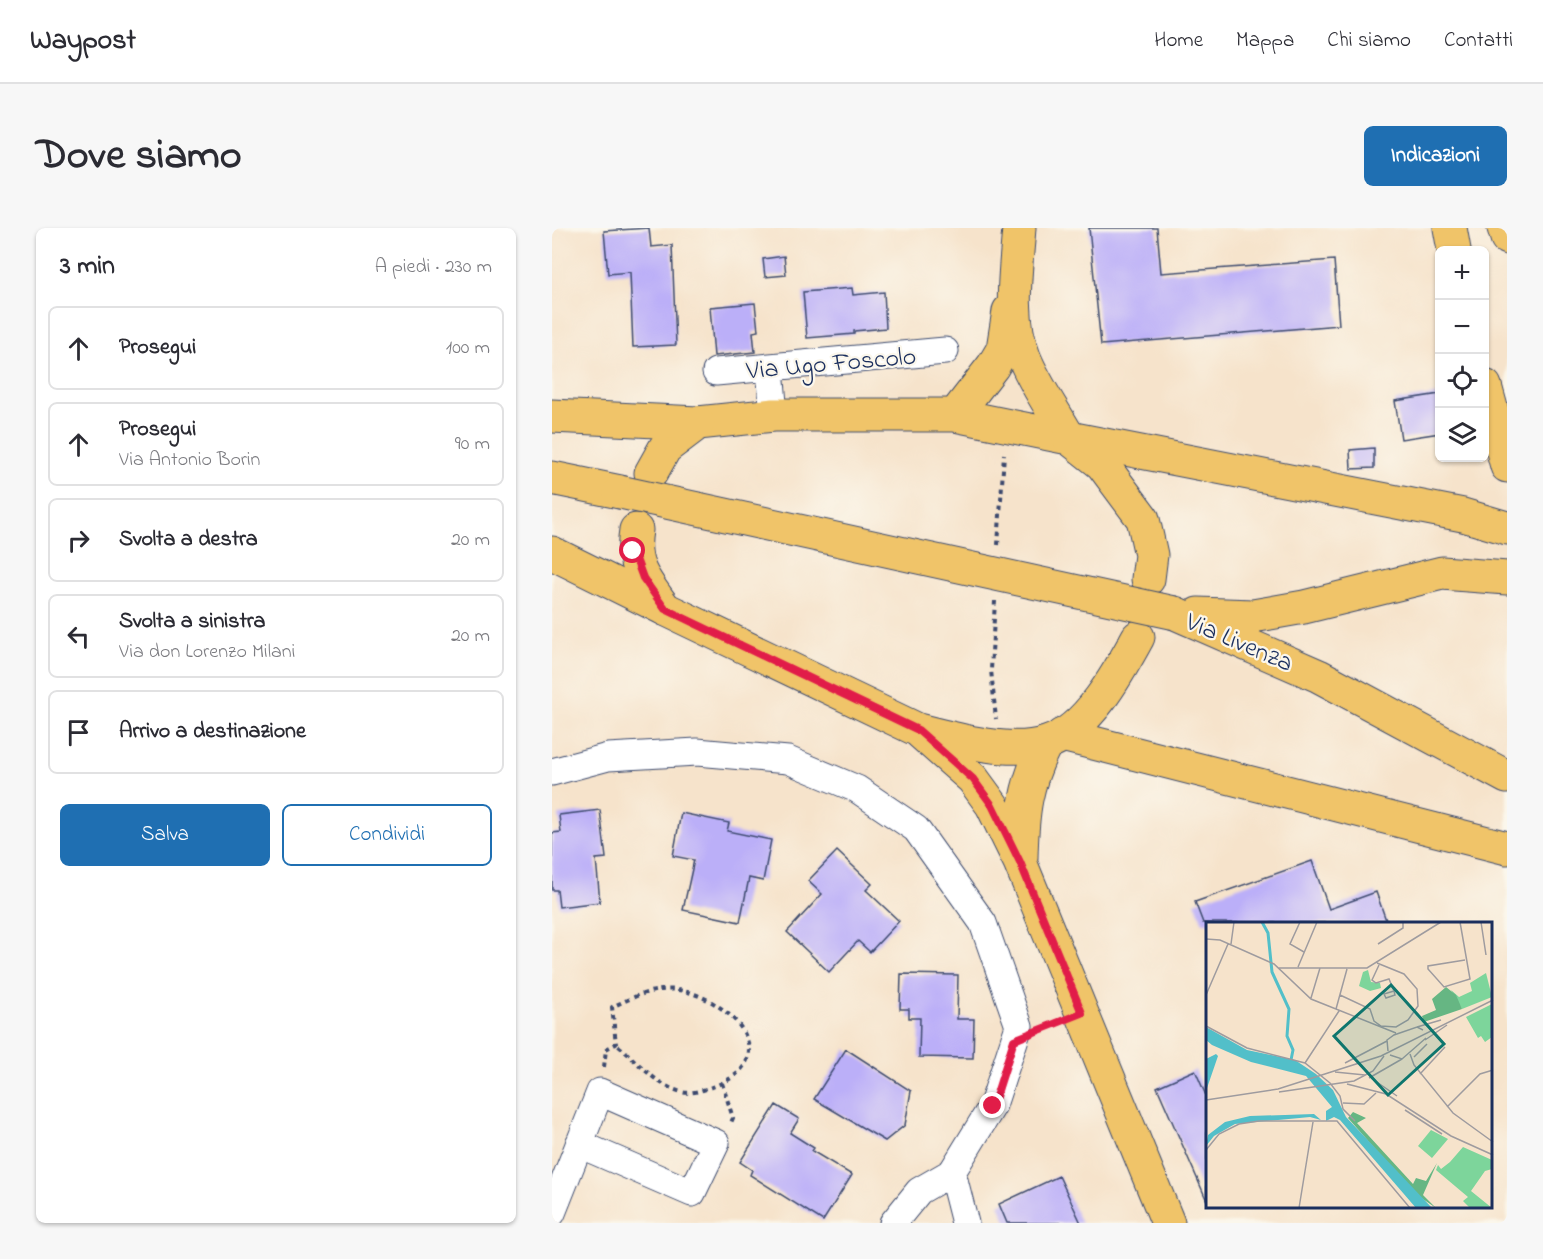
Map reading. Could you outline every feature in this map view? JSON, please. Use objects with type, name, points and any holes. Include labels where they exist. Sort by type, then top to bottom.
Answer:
[{"type":"main road","points":[[956,415],[993,366],[1002,349],[1014,285],[1019,228]]},
{"type":"main road","points":[[1450,228],[1453,246]]},
{"type":"main road","points":[[1504,228],[1507,238]]},
{"type":"main road","points":[[1014,285],[1017,326],[1023,354],[1069,438],[1102,464],[1143,519],[1151,555],[1148,579]]},
{"type":"main road","points":[[1489,401],[1507,466]]},
{"type":"main road","points":[[552,416],[698,423],[774,415],[956,415],[1497,524]]},
{"type":"main road","points":[[651,473],[665,448],[698,423]]},
{"type":"main road","points":[[552,478],[1175,613]]},
{"type":"main road","points":[[636,530],[633,551],[643,578],[665,609]]},
{"type":"main road","points":[[552,553],[918,730],[1016,747],[1054,739],[1507,848]]},
{"type":"main road","name":"Via Livenza","points":[[1175,613],[1253,616],[1304,607],[1442,573],[1507,578]]},
{"type":"main road","name":"Via Livenza","points":[[1175,613],[1319,676],[1507,777]]},
{"type":"main road","points":[[1020,862],[1025,793],[1034,767],[1054,739],[1093,708],[1116,680],[1138,637]]},
{"type":"main road","points":[[918,730],[973,779],[992,805],[1020,862],[1168,1223]]},
{"type":"street","name":"Via Ugo Foscolo","points":[[716,372],[770,369],[945,351]]},
{"type":"street","points":[[770,369],[774,415]]},
{"type":"street","points":[[552,772],[608,757],[697,752],[788,760],[857,789],[916,829],[983,923],[1019,1026],[993,1106],[952,1172],[919,1191],[893,1223]]},
{"type":"street","points":[[552,1213],[579,1144],[600,1092],[716,1143],[692,1193],[579,1144]]},
{"type":"street","points":[[952,1172],[965,1223]]},
{"type":"path","points":[[998,553],[1005,425]]},
{"type":"path","points":[[995,600],[991,670],[999,745]]},
{"type":"path","points":[[677,990],[704,998],[724,1009],[742,1026],[749,1044],[745,1066],[722,1083],[683,1093],[652,1077],[616,1044],[612,1007],[643,993],[677,990]]},
{"type":"path","points":[[600,1092],[606,1049],[616,1044]]},
{"type":"path","points":[[716,1143],[726,1134],[733,1118],[722,1083]]},
{"type":"building","points":[[649,228],[651,247],[672,245],[676,345],[633,347],[630,272],[608,274],[604,231]]},
{"type":"building","points":[[1089,228],[1157,228],[1161,273],[1334,260],[1339,325],[1101,345]]},
{"type":"building","points":[[784,256],[786,275],[765,277],[763,259]]},
{"type":"building","points":[[852,288],[853,295],[884,292],[886,328],[854,331],[854,334],[807,338],[803,292]]},
{"type":"building","points":[[755,303],[758,331],[753,332],[755,352],[714,356],[710,307]]},
{"type":"building","points":[[1435,395],[1435,434],[1401,439],[1395,401]]},
{"type":"building","points":[[1374,448],[1374,468],[1351,469],[1350,450]]},
{"type":"building","points":[[600,810],[606,858],[596,859],[600,902],[559,907],[557,890],[552,890],[552,833],[561,832],[559,815]]},
{"type":"building","points":[[681,813],[729,823],[727,831],[771,840],[763,881],[749,878],[740,922],[683,910],[694,860],[673,856]]},
{"type":"building","points":[[837,851],[872,884],[866,890],[899,921],[870,952],[858,941],[829,972],[787,932],[822,894],[808,881]]},
{"type":"building","points":[[1312,861],[1329,909],[1376,892],[1387,922],[1203,923],[1195,902]]},
{"type":"building","points":[[901,974],[958,975],[957,1019],[974,1019],[973,1058],[919,1057],[920,1018],[909,1018],[909,1009],[900,1009]]},
{"type":"building","points":[[846,1049],[911,1091],[905,1125],[885,1141],[814,1099]]},
{"type":"building","points":[[1195,1070],[1206,1096],[1206,1199],[1157,1087]]},
{"type":"building","points":[[776,1105],[799,1119],[790,1133],[814,1148],[812,1151],[852,1175],[823,1221],[750,1175],[752,1170],[740,1162]]},
{"type":"building","points":[[1059,1176],[1081,1223],[1007,1223],[999,1204]]},
{"type":"route","points":[[633,551],[643,578],[665,609],[918,730],[973,779],[992,805],[1020,862],[1082,1013],[1014,1040],[993,1106]]}]
